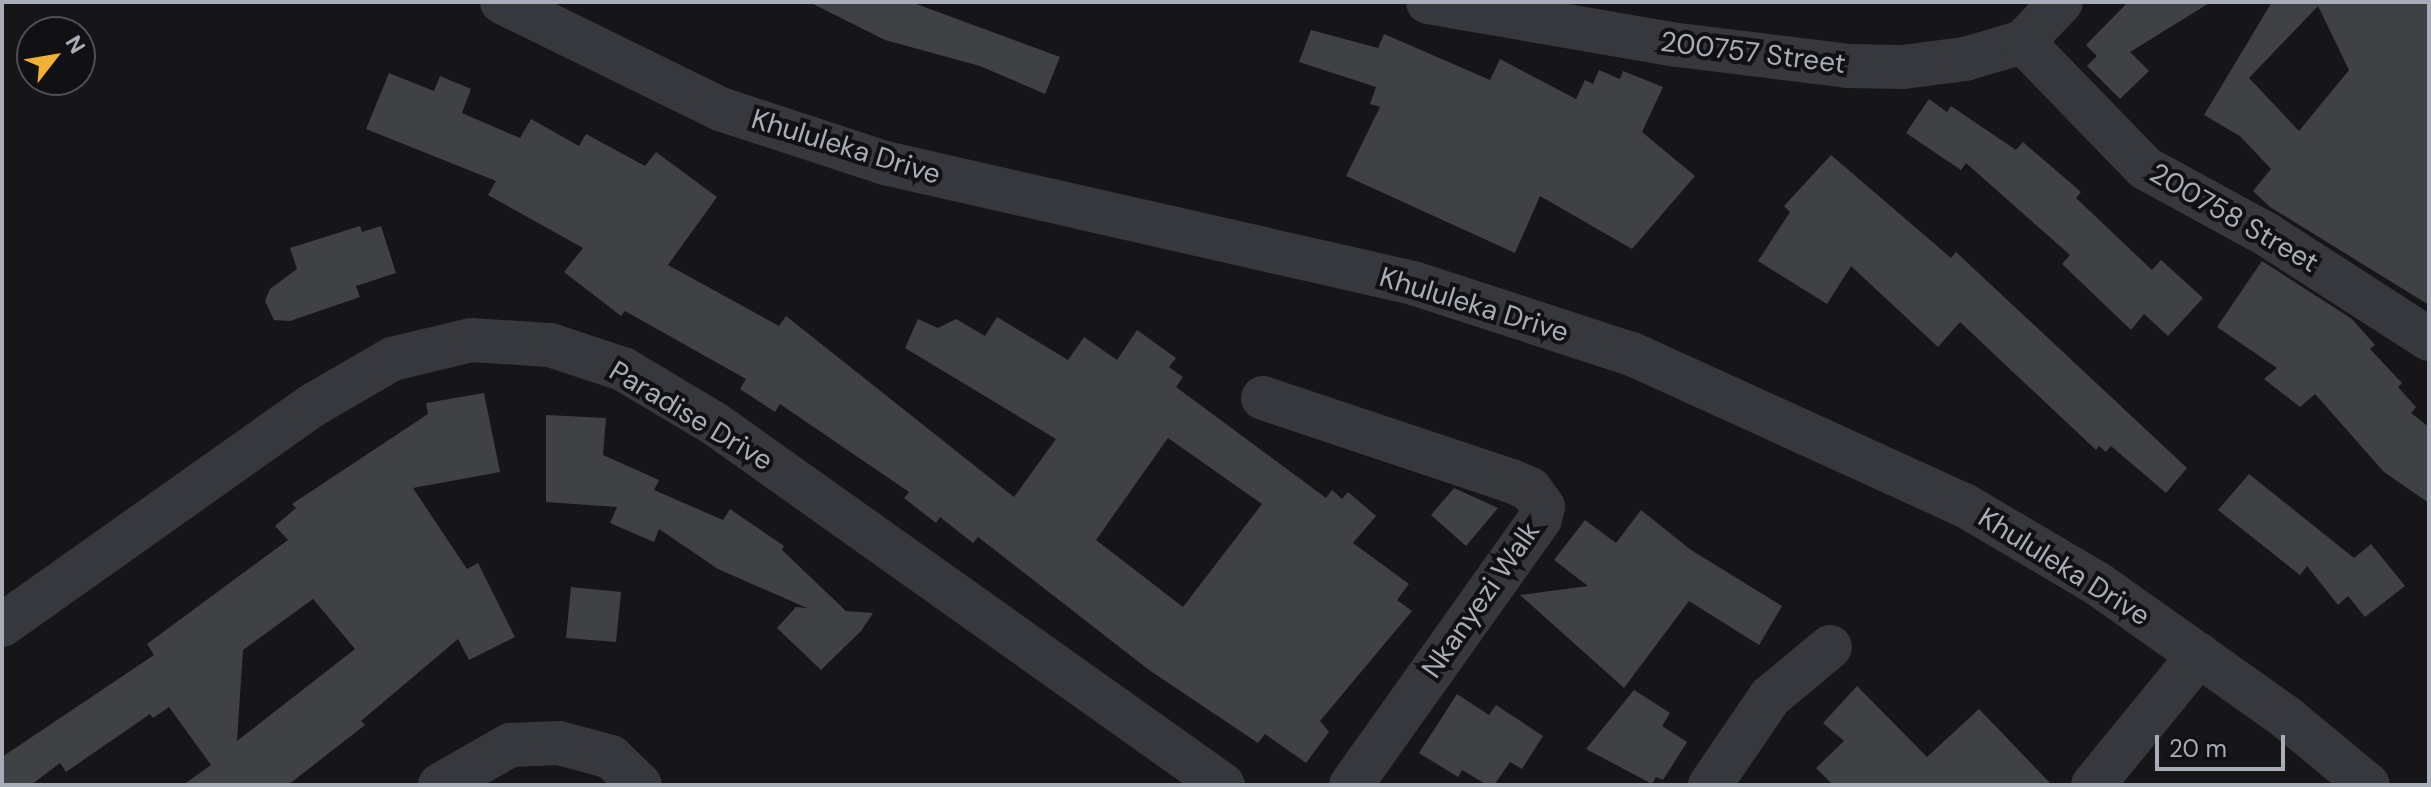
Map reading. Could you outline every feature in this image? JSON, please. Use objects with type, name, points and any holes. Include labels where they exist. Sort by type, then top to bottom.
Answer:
[{"type":"street","name":"Khululeka Drive","points":[[502,2],[720,109],[885,163],[1413,283],[1632,354],[1964,505],[2098,584],[2199,655],[2368,785]]},
{"type":"street","name":"200757 Street","points":[[1428,2],[1678,45],[1848,66],[1965,59],[2023,42]]},
{"type":"street","points":[[2023,42],[2061,2]]},
{"type":"street","name":"200758 Street","points":[[2023,42],[2145,168],[2266,234],[2429,339]]},
{"type":"street","name":"Paradise Drive","points":[[2,625],[313,405],[392,359],[471,340],[550,345],[623,369],[715,424],[1223,785]]},
{"type":"street","name":"Nkanyezi Walk","points":[[1263,398],[1511,481],[1530,489],[1543,507],[1540,519],[1351,785]]},
{"type":"street","points":[[1710,785],[1770,697],[1830,647]]},
{"type":"street","points":[[2093,785],[2199,655]]},
{"type":"street","points":[[440,785],[510,745],[559,743],[611,757],[640,785]]},
{"type":"building","points":[[809,2],[911,2],[1060,57],[1045,94],[980,66],[885,40]]},
{"type":"building","points":[[2128,2],[2211,2],[2130,52],[2149,71],[2120,99],[2087,66],[2097,56],[2086,45]]},
{"type":"building","points":[[2272,2],[2429,2],[2429,305],[2270,207],[2253,191],[2271,169],[2240,136],[2204,115]],"holes":[[[2318,6],[2349,70],[2299,131],[2249,78]]]},
{"type":"building","points":[[1311,30],[1378,48],[1384,34],[1490,80],[1500,59],[1576,99],[1585,80],[1593,84],[1599,70],[1620,79],[1623,71],[1663,87],[1642,132],[1695,176],[1632,249],[1540,196],[1515,253],[1346,176],[1380,107],[1370,104],[1376,87],[1299,62]]},
{"type":"building","points":[[389,73],[434,91],[440,76],[471,89],[462,113],[520,138],[531,119],[579,146],[586,134],[645,166],[656,152],[717,197],[668,265],[779,326],[786,316],[1014,497],[1056,439],[905,348],[918,319],[938,328],[956,319],[985,336],[997,317],[1068,360],[1084,337],[1117,360],[1137,330],[1176,358],[1169,367],[1183,377],[1176,387],[1326,498],[1332,490],[1342,499],[1348,492],[1376,516],[1353,543],[1409,584],[1397,600],[1412,611],[1320,721],[1329,732],[1306,763],[1265,734],[1258,743],[1149,670],[978,537],[973,543],[940,517],[936,523],[904,498],[909,492],[780,404],[775,412],[740,389],[746,379],[625,311],[621,316],[564,272],[583,248],[488,195],[496,181],[366,129]],"holes":[[[1168,438],[1262,504],[1183,607],[1096,540]]]},
{"type":"building","points":[[1929,99],[1947,112],[1951,106],[2016,150],[2023,142],[2081,192],[2076,198],[2152,270],[2161,260],[2203,298],[2168,336],[2144,314],[2131,330],[2062,264],[2070,255],[1966,163],[1961,170],[1906,133]]},
{"type":"building","points":[[1831,155],[1951,258],[1956,252],[2187,468],[2166,493],[2111,446],[2106,452],[2099,446],[2096,450],[1960,322],[1938,347],[1851,266],[1827,304],[1758,261],[1790,212],[1784,206]]},
{"type":"building","points":[[360,226],[362,232],[381,226],[396,273],[356,286],[360,297],[290,321],[274,320],[265,301],[270,289],[297,269],[290,248]]},
{"type":"building","points":[[2262,261],[2352,319],[2375,345],[2370,349],[2402,383],[2398,387],[2416,407],[2411,413],[2429,427],[2429,503],[2384,472],[2315,394],[2300,407],[2264,379],[2277,368],[2217,327]]},
{"type":"building","points":[[484,393],[500,472],[413,488],[467,569],[478,563],[515,637],[469,660],[458,639],[361,721],[365,725],[288,785],[183,785],[211,765],[169,707],[153,718],[150,714],[66,772],[60,763],[31,785],[2,785],[2,757],[154,655],[147,644],[288,540],[275,526],[296,508],[292,504],[428,414],[426,403]],"holes":[[[313,599],[355,649],[237,741],[243,650]]]},
{"type":"building","points":[[546,415],[606,418],[603,455],[659,480],[654,490],[723,520],[730,509],[784,546],[782,550],[846,611],[873,613],[861,631],[821,670],[777,628],[796,607],[807,608],[718,569],[659,529],[654,542],[610,523],[617,507],[546,502]]},
{"type":"building","points":[[2249,474],[2354,558],[2371,544],[2405,586],[2365,617],[2348,596],[2338,605],[2307,566],[2300,575],[2218,510]]},
{"type":"building","points":[[1454,488],[1498,508],[1466,546],[1431,515]]},
{"type":"building","points":[[1641,510],[1691,550],[1782,606],[1759,645],[1689,601],[1624,688],[1520,595],[1588,586],[1554,560],[1585,520],[1616,543]]},
{"type":"building","points":[[571,587],[621,592],[616,642],[566,638]]},
{"type":"building","points":[[1857,686],[1927,757],[1979,709],[2052,785],[1833,785],[1816,768],[1844,741],[1823,723]]},
{"type":"building","points":[[1634,690],[1670,713],[1662,726],[1687,742],[1663,780],[1656,777],[1652,784],[1586,749]]},
{"type":"building","points":[[1457,694],[1489,715],[1496,705],[1543,736],[1522,769],[1510,762],[1494,785],[1487,785],[1462,770],[1458,777],[1419,753]]}]
